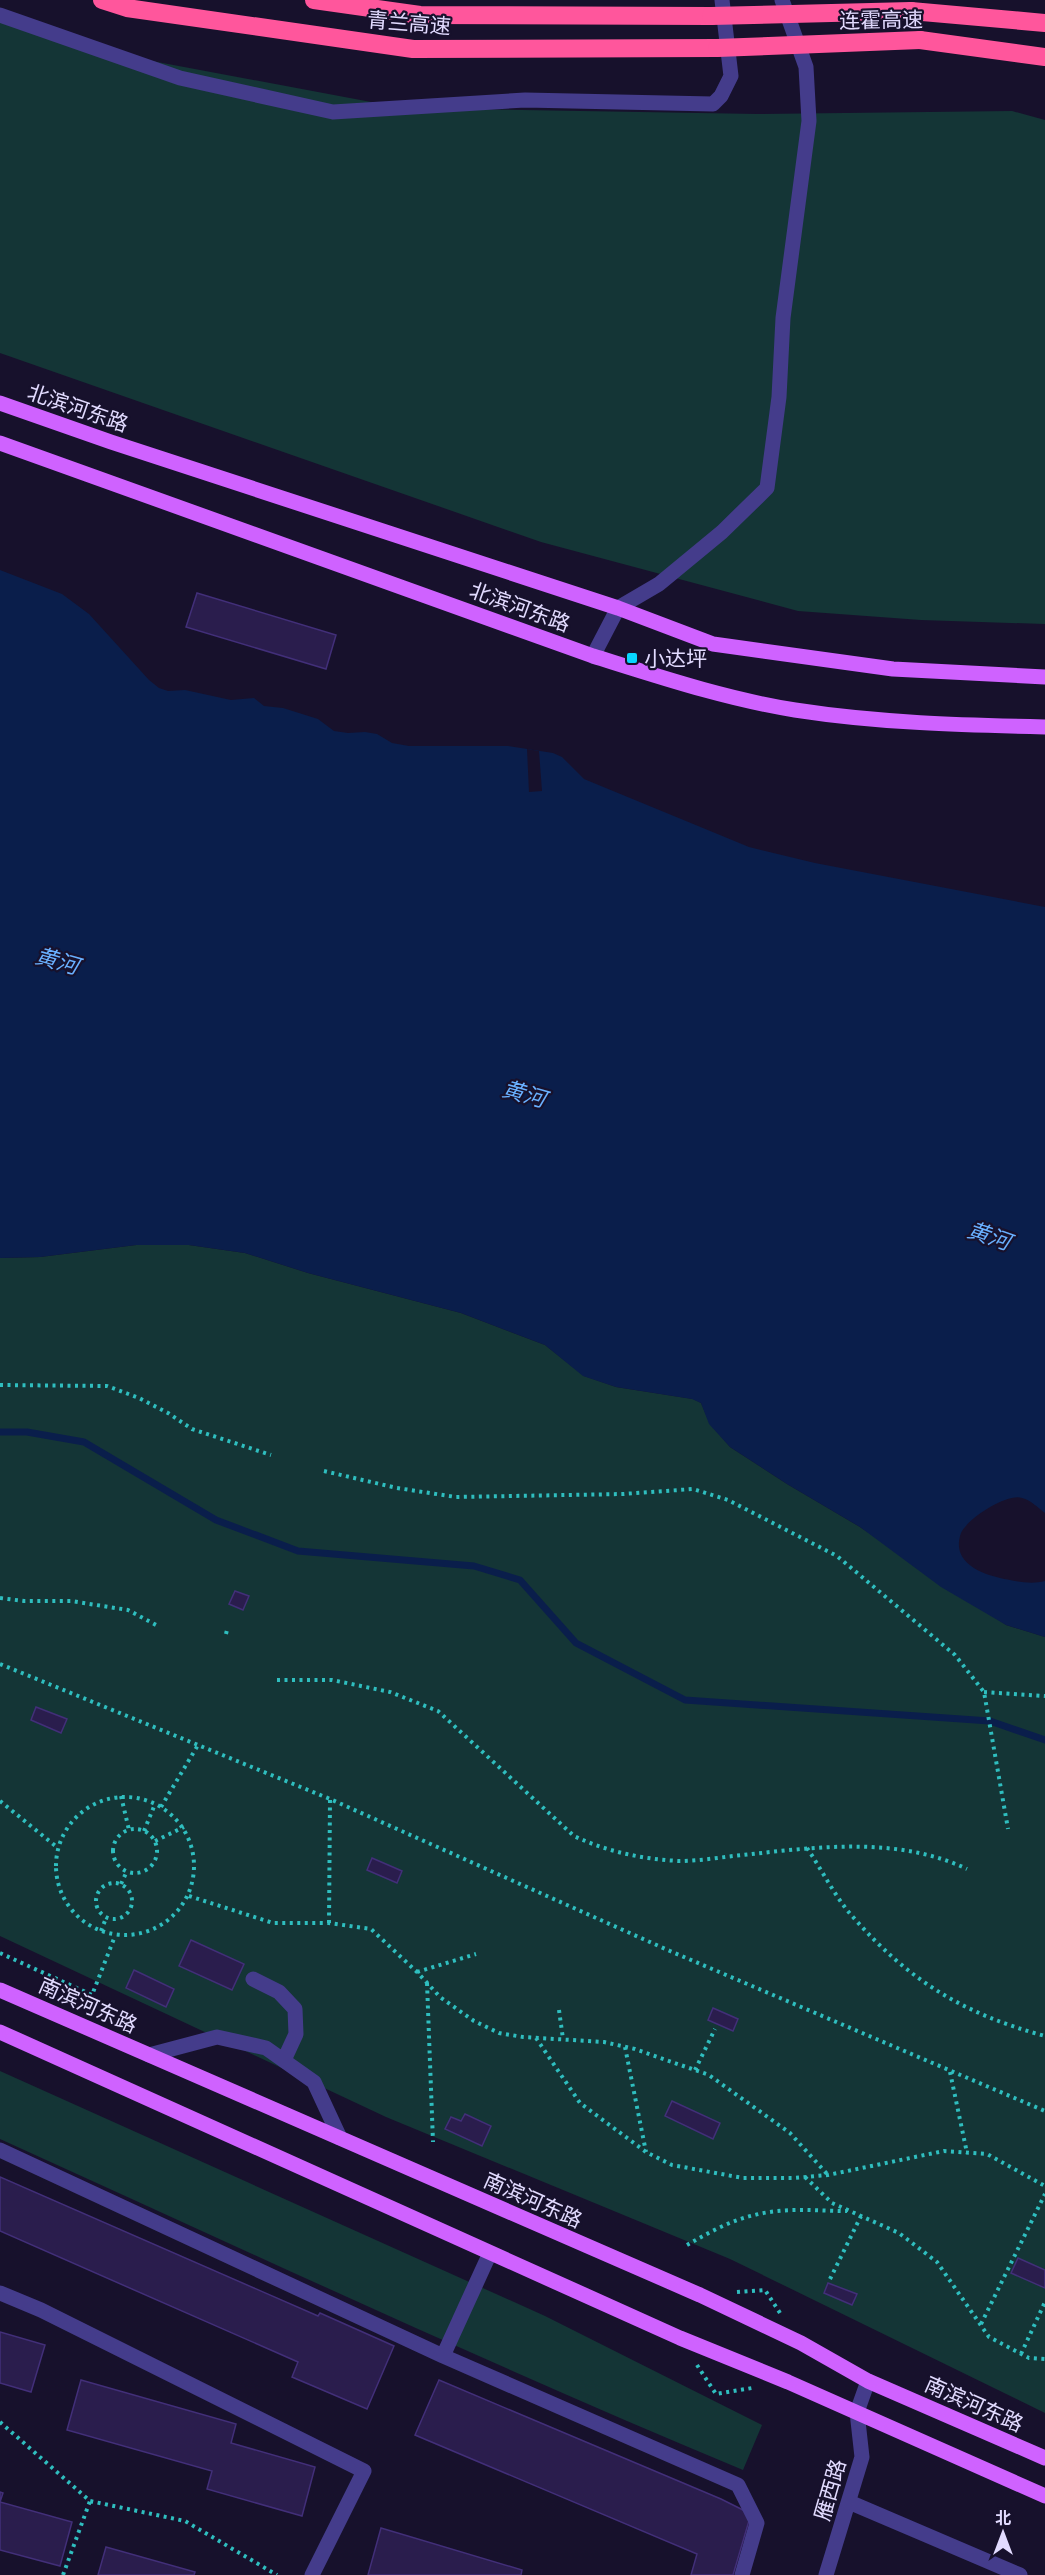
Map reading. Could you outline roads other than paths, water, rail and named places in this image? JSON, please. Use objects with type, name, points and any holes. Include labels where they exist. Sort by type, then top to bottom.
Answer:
[{"type":"highway","name":"青兰高速","points":[[102,0],[127,8],[414,49],[717,48]]},
{"type":"highway","name":"青兰高速","points":[[314,0],[420,15],[711,16]]},
{"type":"highway","name":"连霍高速","points":[[711,16],[911,11],[1045,23]]},
{"type":"highway","name":"连霍高速","points":[[717,48],[920,40],[1045,57]]},
{"type":"main road","name":"北滨河东路","points":[[0,403],[111,442],[618,608],[713,644],[893,669],[1045,677]]},
{"type":"main road","name":"北滨河东路","points":[[0,443],[593,656],[692,687],[793,709],[893,722],[1045,727]]},
{"type":"main road","name":"南滨河东路","points":[[0,1990],[700,2295],[801,2343],[868,2380],[1045,2458]]},
{"type":"main road","points":[[0,2032],[680,2338],[788,2382],[1045,2496]]},
{"type":"street","points":[[0,15],[180,78],[333,112],[525,100],[713,104],[722,96],[731,76],[722,0]]},
{"type":"street","points":[[593,656],[618,608],[659,584],[722,532],[767,488],[779,397],[783,318],[809,121],[806,67],[782,0]]},
{"type":"street","points":[[253,1979],[279,1992],[295,2009],[296,2034],[284,2060]]},
{"type":"street","points":[[149,2055],[217,2037],[266,2048],[314,2082],[340,2138]]},
{"type":"street","points":[[0,2150],[443,2356],[738,2485],[757,2523],[742,2575]]},
{"type":"street","points":[[443,2356],[490,2253]]},
{"type":"street","points":[[0,2293],[41,2310],[364,2471],[312,2575]]},
{"type":"street","name":"雁西路","points":[[826,2575],[862,2457],[857,2412],[868,2380]]},
{"type":"street","points":[[849,2502],[1020,2575]]},
{"type":"water","name":"黄河","points":[[0,570],[62,594],[89,614],[149,680],[159,688],[168,691],[185,690],[231,700],[254,698],[264,706],[283,708],[318,719],[334,731],[377,734],[392,743],[409,746],[508,746],[553,753],[562,757],[584,779],[749,847],[815,863],[1045,907],[1045,1513],[1025,1499],[1015,1497],[1007,1499],[988,1508],[971,1521],[961,1533],[959,1543],[963,1558],[983,1573],[1022,1582],[1045,1581],[1045,1637],[1006,1625],[941,1587],[860,1527],[730,1447],[709,1424],[701,1403],[692,1399],[616,1387],[583,1376],[545,1345],[461,1313],[308,1273],[245,1253],[189,1245],[136,1245],[40,1257],[0,1258]]},
{"type":"waterway","points":[[0,1432],[27,1432],[84,1442],[216,1520],[298,1551],[474,1566],[520,1580],[576,1643],[685,1700],[990,1721],[1045,1740]]},
{"type":"place","name":"小达坪","points":[[632,658]]}]
